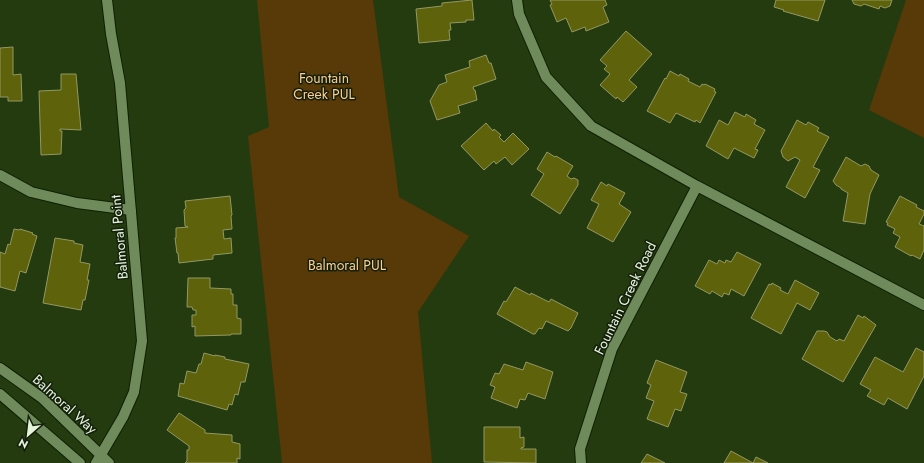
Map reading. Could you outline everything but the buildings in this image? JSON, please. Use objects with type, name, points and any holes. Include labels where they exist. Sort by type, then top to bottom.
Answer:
[{"type":"street","name":"Balmoral Point","points":[[98,459],[123,417],[134,392],[142,341],[120,83],[111,34],[107,0]]},
{"type":"street","points":[[517,0],[519,14],[546,76],[591,126],[697,186],[924,304]]},
{"type":"street","points":[[0,175],[31,192],[77,203],[131,210]]},
{"type":"street","name":"Fountain Creek Road","points":[[581,463],[580,449],[612,349],[697,186]]},
{"type":"street","name":"Balmoral Way","points":[[0,368],[42,398],[98,459],[109,463]]},
{"type":"street","points":[[0,394],[80,463]]},
{"type":"green space","name":"Balmoral PUL","points":[[257,0],[373,0],[399,197],[469,236],[418,312],[432,463],[282,463],[248,136],[269,127]]},
{"type":"green space","points":[[906,0],[924,0],[924,138],[869,110]]},
{"type":"park label","name":"Fountain Creek PUL","points":[[324,86]]}]
